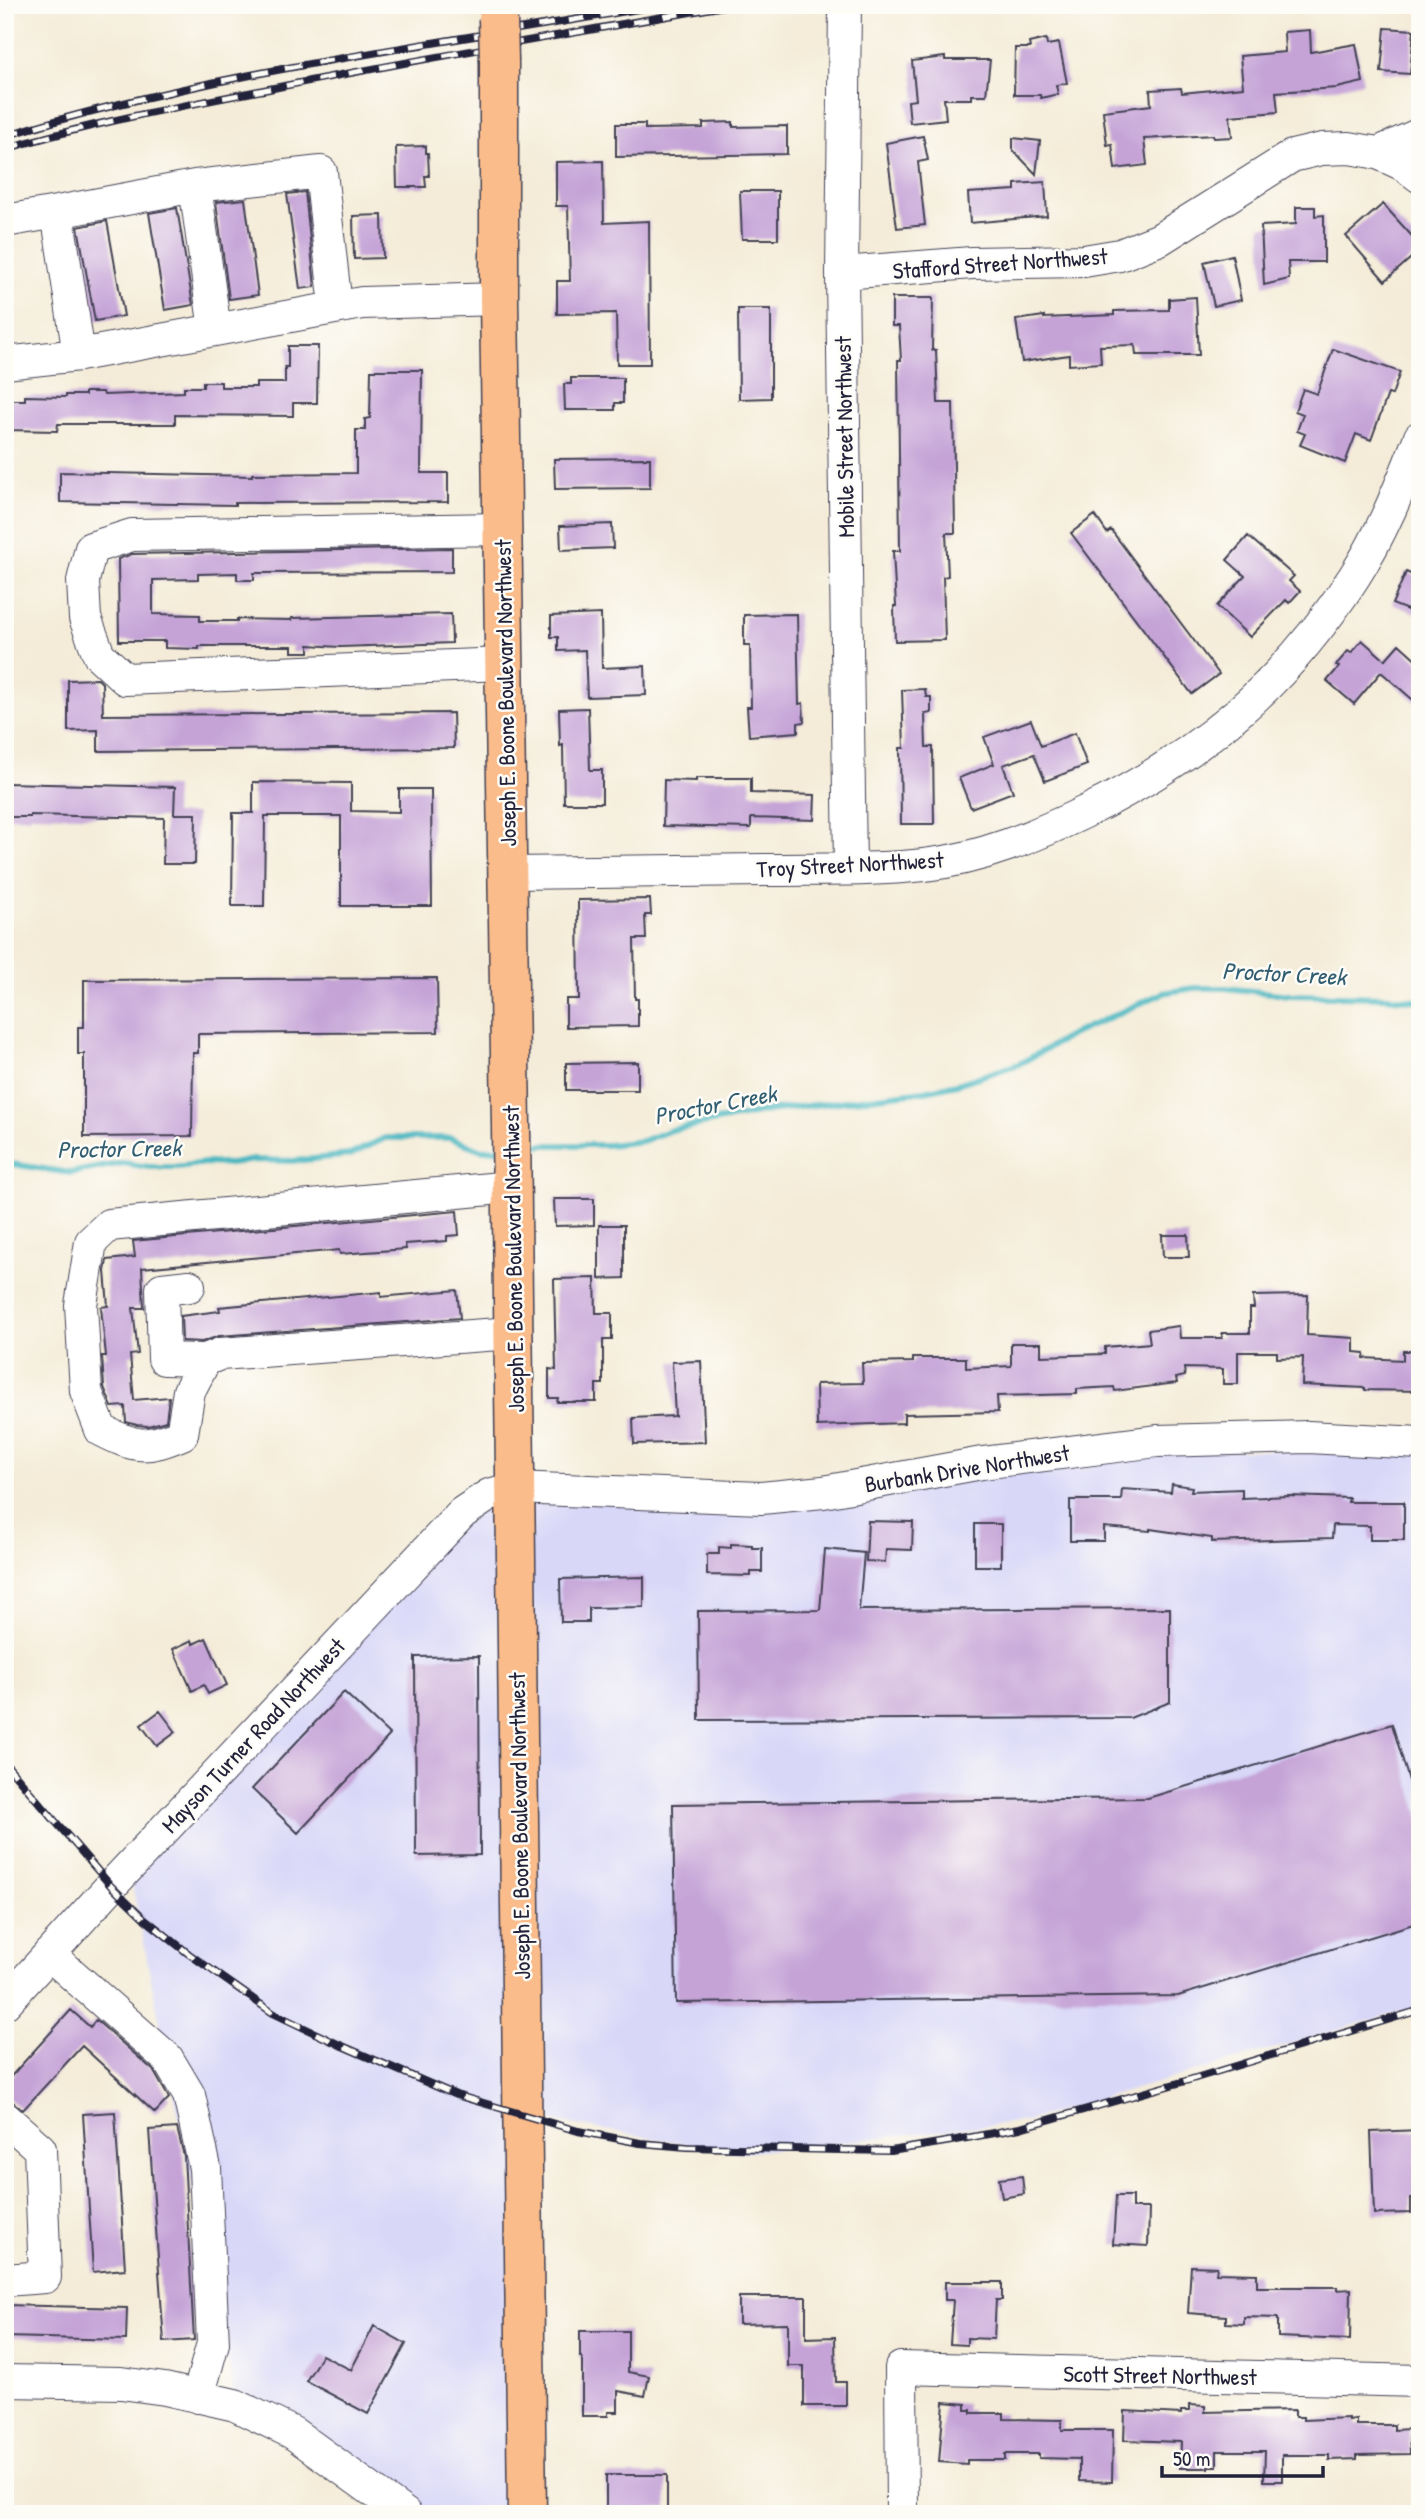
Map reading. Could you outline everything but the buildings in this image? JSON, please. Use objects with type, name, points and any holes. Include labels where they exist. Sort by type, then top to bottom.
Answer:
[{"type":"main road","name":"Joseph E. Boone Boulevard Northwest","points":[[498,12],[499,299],[512,1126],[527,2514]]},
{"type":"street","name":"Mobile Street Northwest","points":[[845,5],[842,273],[850,869]]},
{"type":"street","points":[[1378,153],[1420,134]]},
{"type":"street","name":"Stafford Street Northwest","points":[[842,273],[972,263],[1084,261],[1120,255],[1160,239],[1292,156],[1336,148],[1378,153]]},
{"type":"street","points":[[1378,153],[1404,165],[1420,177]]},
{"type":"street","points":[[5,221],[195,186],[321,172],[336,307]]},
{"type":"street","points":[[195,186],[215,330]]},
{"type":"street","points":[[57,212],[79,355]]},
{"type":"street","points":[[5,363],[79,355],[362,303],[499,299]]},
{"type":"street","name":"Troy Street Northwest","points":[[508,873],[850,869],[925,865],[993,850],[1049,830],[1138,786],[1199,746],[1256,698],[1306,644],[1355,576],[1395,501],[1420,437]]},
{"type":"street","points":[[502,529],[132,535],[90,548],[83,581],[85,618],[99,655],[125,679],[505,664]]},
{"type":"street","points":[[205,1360],[189,1391],[182,1434],[156,1444],[128,1444],[101,1430],[86,1391],[81,1306],[90,1242],[110,1225],[512,1177]]},
{"type":"street","points":[[189,1286],[162,1289],[164,1359],[205,1360],[220,1354],[513,1333]]},
{"type":"street","name":"Burbank Drive Northwest","points":[[515,1488],[761,1498],[823,1492],[982,1462],[1157,1441],[1307,1437],[1420,1443]]},
{"type":"street","name":"Mayson Turner Road Northwest","points":[[5,2003],[462,1513],[489,1495],[515,1488]]},
{"type":"street","points":[[50,1954],[167,2059],[188,2095],[205,2168],[213,2343],[198,2397]]},
{"type":"street","points":[[5,2118],[40,2149],[45,2277],[5,2280]]},
{"type":"street","name":"Scott Street Northwest","points":[[902,2514],[901,2368],[1420,2381]]},
{"type":"street","points":[[5,2381],[121,2383],[165,2389],[235,2405],[293,2433],[405,2514]]},
{"type":"shaded area","points":[[1122,1449],[1420,1452],[1420,2006],[1026,2121],[743,2153],[517,2115],[522,2514],[426,2514],[236,2401],[129,1869],[491,1492],[792,1496]]},
{"type":"waterway","name":"Proctor Creek","points":[[522,1148],[642,1141],[671,1130],[767,1111],[925,1091],[957,1084],[1019,1064],[1075,1033],[1163,993],[1194,988],[1225,988],[1290,995],[1386,997],[1420,1001]]},
{"type":"waterway","name":"Proctor Creek","points":[[5,1163],[70,1173],[123,1163],[177,1167],[253,1160],[295,1161],[350,1155],[385,1138],[450,1138],[482,1150],[498,1149]]},
{"type":"railway","points":[[5,136],[86,113],[249,75],[661,5]]},
{"type":"railway","points":[[5,149],[103,123],[203,102],[729,5]]},
{"type":"railway","points":[[5,1763],[111,1886],[145,1919],[189,1954],[273,2013],[456,2095],[578,2131],[640,2143],[687,2147],[891,2151],[951,2141],[1020,2128],[1420,2010]]}]
